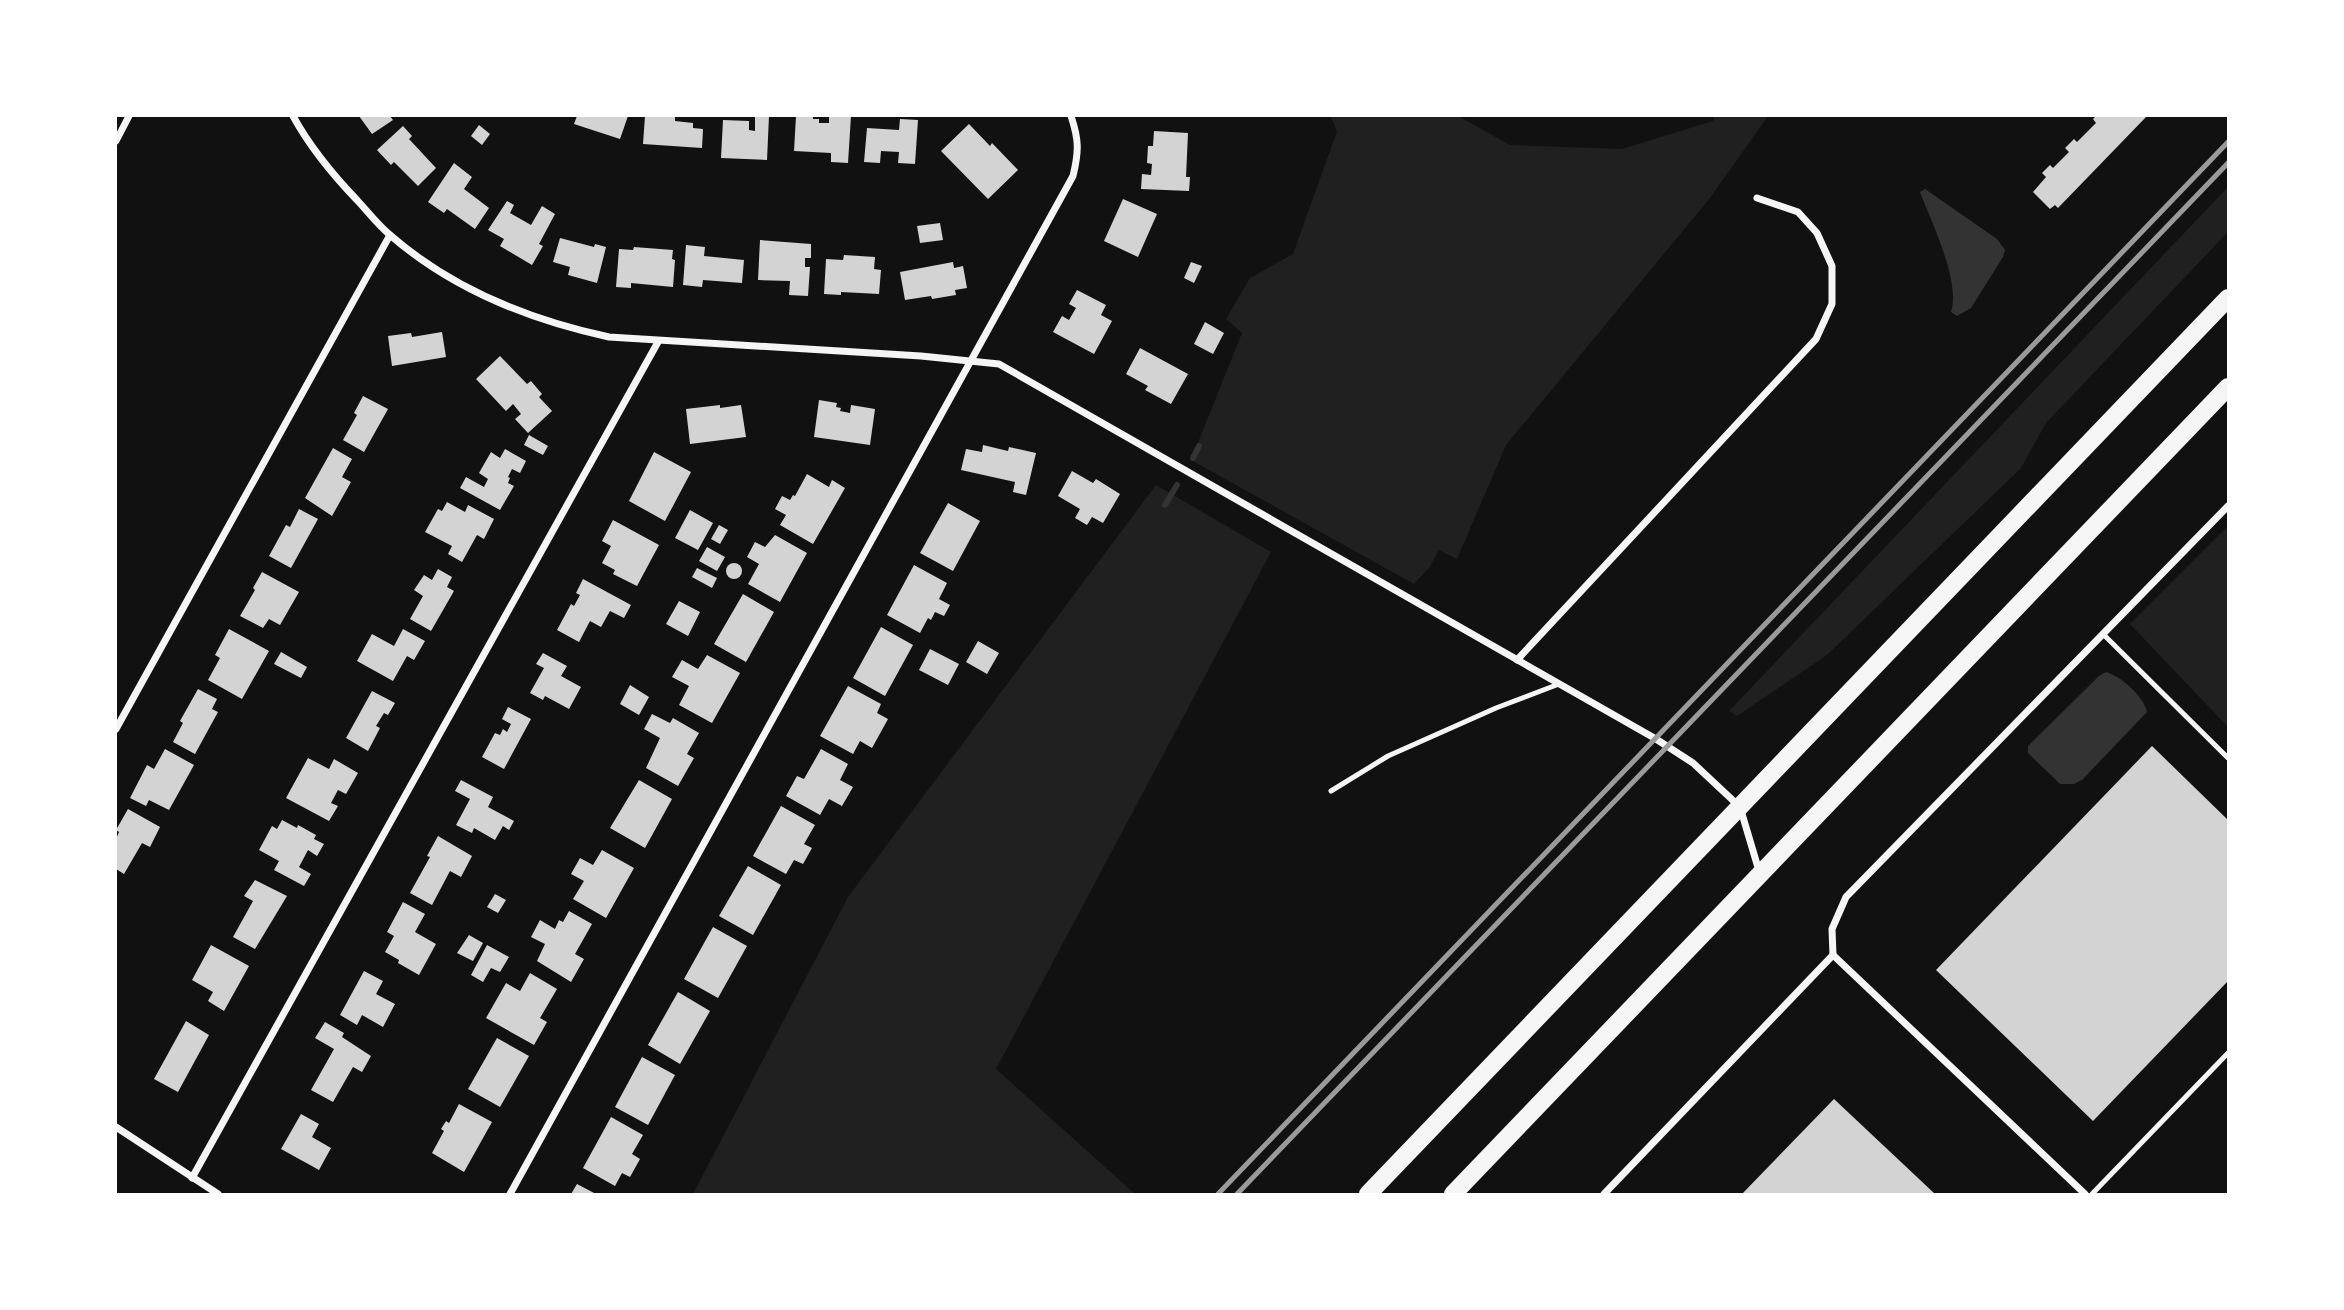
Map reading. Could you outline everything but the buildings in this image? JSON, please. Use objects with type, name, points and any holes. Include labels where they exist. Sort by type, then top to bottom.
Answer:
[{"type":"highway","points":[[1368,1195],[2228,298]]},
{"type":"highway","points":[[1453,1195],[2228,387]]},
{"type":"street","points":[[116,141],[130,116]]},
{"type":"street","points":[[293,116],[303,135],[335,177],[390,235],[444,274],[482,295],[528,315],[609,337],[657,342],[999,364],[1656,738],[1693,763],[1740,807],[1760,874]]},
{"type":"street","points":[[510,1195],[1073,176],[1079,153],[1078,135],[1072,116]]},
{"type":"street","points":[[1517,660],[1816,339],[1832,304],[1832,266],[1817,233],[1798,212],[1757,198]]},
{"type":"street","points":[[116,729],[390,235]]},
{"type":"street","points":[[192,1178],[657,342]]},
{"type":"street","points":[[2085,1195],[1833,955],[1832,929],[1846,897],[2228,506]]},
{"type":"street","points":[[1604,1195],[1833,955]]},
{"type":"street","points":[[116,1127],[218,1195]]},
{"type":"lane","points":[[2103,634],[2228,758]]},
{"type":"lane","points":[[1331,792],[1388,756],[1559,684]]},
{"type":"lane","points":[[2092,1195],[2228,1053]]},
{"type":"shaded area","points":[[1330,116],[1458,116],[1510,145],[1622,149],[1713,121],[1715,116],[1768,116],[1710,198],[1506,445],[1457,559],[1439,550],[1429,568],[1414,584],[1191,460],[1242,333],[1226,319],[1250,278],[1293,254],[1337,131]]},
{"type":"shaded area","points":[[2228,187],[2228,232],[2046,423],[2021,468],[1827,655],[1737,716],[1729,711]]},
{"type":"shaded area","points":[[1925,189],[1997,239],[2005,250],[1971,308],[1957,316],[1951,312],[1953,299],[1948,268],[1920,192]]},
{"type":"shaded area","points":[[1156,485],[1271,552],[996,1069],[1135,1194],[693,1194],[848,897]]},
{"type":"shaded area","points":[[2228,526],[2228,727],[2130,624]]},
{"type":"shaded area","points":[[2106,672],[2131,688],[2147,712],[2082,780],[2074,784],[2060,784],[2028,753],[2028,746]]},
{"type":"waterway","points":[[1193,458],[1199,446]]},
{"type":"waterway","points":[[1165,505],[1177,485]]},
{"type":"railway","points":[[1218,1194],[2228,142]]},
{"type":"railway","points":[[1237,1194],[2228,163]]}]
